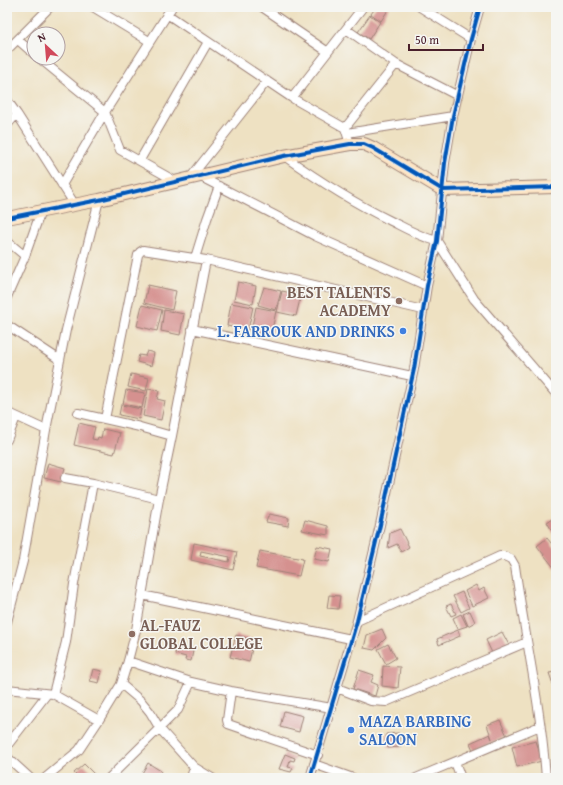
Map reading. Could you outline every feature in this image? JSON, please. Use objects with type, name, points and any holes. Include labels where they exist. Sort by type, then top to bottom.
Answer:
[{"type":"street","points":[[7,50],[50,7]]},
{"type":"street","points":[[93,7],[149,41]]},
{"type":"street","points":[[262,7],[328,52]]},
{"type":"street","points":[[292,98],[363,7]]},
{"type":"street","points":[[420,7],[471,39]]},
{"type":"street","points":[[310,778],[332,708],[351,639],[358,621],[380,525],[412,376],[427,286],[437,241],[445,163],[453,116],[480,7]]},
{"type":"street","points":[[62,185],[105,112],[169,10],[208,42],[347,135],[373,148],[443,190],[556,187]]},
{"type":"street","points":[[346,29],[396,64],[458,96]]},
{"type":"street","points":[[18,40],[26,47]]},
{"type":"street","points":[[140,160],[208,42]]},
{"type":"street","points":[[347,135],[396,64]]},
{"type":"street","points":[[49,66],[105,112],[120,150],[140,160],[176,182]]},
{"type":"street","points":[[195,178],[267,81]]},
{"type":"street","points":[[7,100],[75,205]]},
{"type":"street","points":[[7,125],[17,114]]},
{"type":"street","points":[[7,218],[99,200],[195,178],[284,156],[347,135],[453,116]]},
{"type":"street","points":[[284,156],[358,205],[423,238],[437,241],[474,299],[556,394]]},
{"type":"street","points":[[195,178],[219,186],[315,236],[427,286]]},
{"type":"street","points":[[196,258],[207,219],[219,186]]},
{"type":"street","points":[[7,622],[9,608],[23,561],[46,430],[66,330],[99,200]]},
{"type":"street","points":[[7,296],[25,256],[41,212]]},
{"type":"street","points":[[7,241],[25,256]]},
{"type":"street","points":[[104,419],[140,252],[143,250],[206,260],[423,310]]},
{"type":"street","points":[[45,778],[79,750],[121,684],[136,630],[159,499],[206,260]]},
{"type":"street","points":[[7,325],[60,360]]},
{"type":"street","points":[[192,329],[412,376]]},
{"type":"street","points":[[7,412],[46,430]]},
{"type":"street","points":[[78,413],[172,436]]},
{"type":"street","points":[[7,440],[16,417]]},
{"type":"street","points":[[65,478],[93,483],[159,499]]},
{"type":"street","points":[[7,746],[50,694],[66,642],[74,584],[93,483]]},
{"type":"street","points":[[358,621],[500,556],[511,559],[515,566],[540,726],[546,778]]},
{"type":"street","points":[[142,595],[351,639]]},
{"type":"street","points":[[337,688],[371,701],[386,702],[527,642]]},
{"type":"street","points":[[128,661],[191,682],[231,691],[332,708]]},
{"type":"street","points":[[109,778],[178,710],[191,682]]},
{"type":"street","points":[[121,684],[141,701],[150,712],[160,729],[194,767],[212,778]]},
{"type":"street","points":[[7,689],[15,691],[27,690],[50,694],[99,720]]},
{"type":"street","points":[[231,691],[227,720],[228,724],[318,755]]},
{"type":"street","points":[[416,778],[540,726]]},
{"type":"street","points":[[7,757],[30,778]]},
{"type":"street","points":[[455,762],[461,778]]},
{"type":"street","points":[[314,764],[353,778]]},
{"type":"street","points":[[191,778],[194,767]]},
{"type":"building","points":[[376,7],[390,7],[381,21],[371,14]]},
{"type":"building","points":[[370,15],[380,22],[369,39],[358,32]]},
{"type":"building","points":[[238,282],[256,286],[253,304],[234,300]]},
{"type":"building","points":[[148,285],[176,291],[172,310],[144,303]]},
{"type":"building","points":[[264,287],[281,291],[276,310],[258,305]]},
{"type":"building","points":[[282,291],[301,295],[296,316],[277,312]]},
{"type":"building","points":[[231,303],[253,307],[248,330],[227,326]]},
{"type":"building","points":[[142,305],[162,310],[157,331],[137,326]]},
{"type":"building","points":[[256,307],[276,311],[271,335],[251,331]]},
{"type":"building","points":[[164,310],[184,314],[180,335],[161,331]]},
{"type":"building","points":[[147,351],[154,353],[151,366],[137,362],[139,355],[145,356]]},
{"type":"building","points":[[131,374],[149,378],[146,391],[128,387]]},
{"type":"building","points":[[148,389],[159,391],[157,399],[165,401],[161,420],[143,416]]},
{"type":"building","points":[[126,390],[145,393],[142,408],[123,404]]},
{"type":"building","points":[[121,405],[141,409],[139,419],[119,415]]},
{"type":"building","points":[[79,423],[95,427],[92,439],[97,440],[98,437],[101,438],[103,429],[120,433],[114,454],[74,445]]},
{"type":"building","points":[[48,463],[65,468],[61,482],[44,478]]},
{"type":"building","points":[[269,514],[289,518],[288,526],[266,522]]},
{"type":"building","points":[[556,517],[556,536],[555,536],[547,522]]},
{"type":"building","points":[[305,520],[328,526],[328,535],[302,530]]},
{"type":"building","points":[[400,529],[409,547],[401,552],[397,544],[388,548],[390,533]]},
{"type":"building","points":[[547,538],[556,549],[556,570],[537,546]]},
{"type":"building","points":[[194,543],[237,552],[233,570],[191,560]],"holes":[[[201,551],[230,557],[229,562],[200,556]]]},
{"type":"building","points":[[317,546],[332,549],[329,562],[314,559]]},
{"type":"building","points":[[260,551],[303,559],[299,576],[256,568]]},
{"type":"building","points":[[476,585],[479,591],[484,588],[489,598],[472,606],[465,591]]},
{"type":"building","points":[[462,592],[469,608],[461,612],[453,596]]},
{"type":"building","points":[[329,595],[340,596],[338,609],[327,608]]},
{"type":"building","points":[[451,604],[456,614],[451,616],[446,606]]},
{"type":"building","points":[[470,611],[475,622],[468,626],[463,614]]},
{"type":"building","points":[[461,614],[467,626],[458,629],[453,618]]},
{"type":"building","points":[[382,629],[386,638],[374,650],[364,648],[367,635]]},
{"type":"building","points":[[458,630],[460,636],[439,645],[437,639]]},
{"type":"building","points":[[502,632],[509,645],[492,653],[486,640]]},
{"type":"building","points":[[236,635],[254,640],[249,662],[230,657]]},
{"type":"building","points":[[388,644],[396,658],[386,664],[378,649]]},
{"type":"building","points":[[176,647],[193,651],[191,661],[185,660],[186,657],[175,654]]},
{"type":"building","points":[[383,666],[400,667],[398,688],[382,686]]},
{"type":"building","points":[[93,669],[102,671],[99,683],[90,681]]},
{"type":"building","points":[[359,670],[374,675],[371,682],[378,685],[375,696],[353,689]]},
{"type":"building","points":[[556,672],[556,693],[549,673]]},
{"type":"building","points":[[284,711],[303,716],[299,732],[280,727]]},
{"type":"building","points":[[500,720],[507,736],[473,750],[470,743],[490,734],[492,739],[487,725]]},
{"type":"building","points":[[399,733],[401,747],[388,748],[386,734]]},
{"type":"building","points":[[536,741],[542,761],[517,767],[512,747]]},
{"type":"building","points":[[285,754],[295,758],[294,761],[290,760],[288,767],[293,768],[291,772],[279,769]]},
{"type":"building","points":[[148,763],[161,771],[157,778],[145,778],[141,775]]},
{"type":"building","points":[[84,764],[94,774],[90,778],[79,778],[74,773]]},
{"type":"cycle path","points":[[310,778],[357,621],[380,525],[414,369],[427,286],[437,241],[445,163],[453,116],[480,7]]},
{"type":"cycle path","points":[[7,218],[99,200],[284,156],[350,144],[364,144],[373,148],[443,190],[556,187]]},
{"type":"place","name":"BEST TALENTS ACADEMY","points":[[399,301]]},
{"type":"place","name":"L. FARROUK AND DRINKS","points":[[403,331]]},
{"type":"place","name":"AL-FAUZ GLOBAL COLLEGE","points":[[132,634]]},
{"type":"place","name":"MAZA BARBING SALOON","points":[[351,730]]}]
